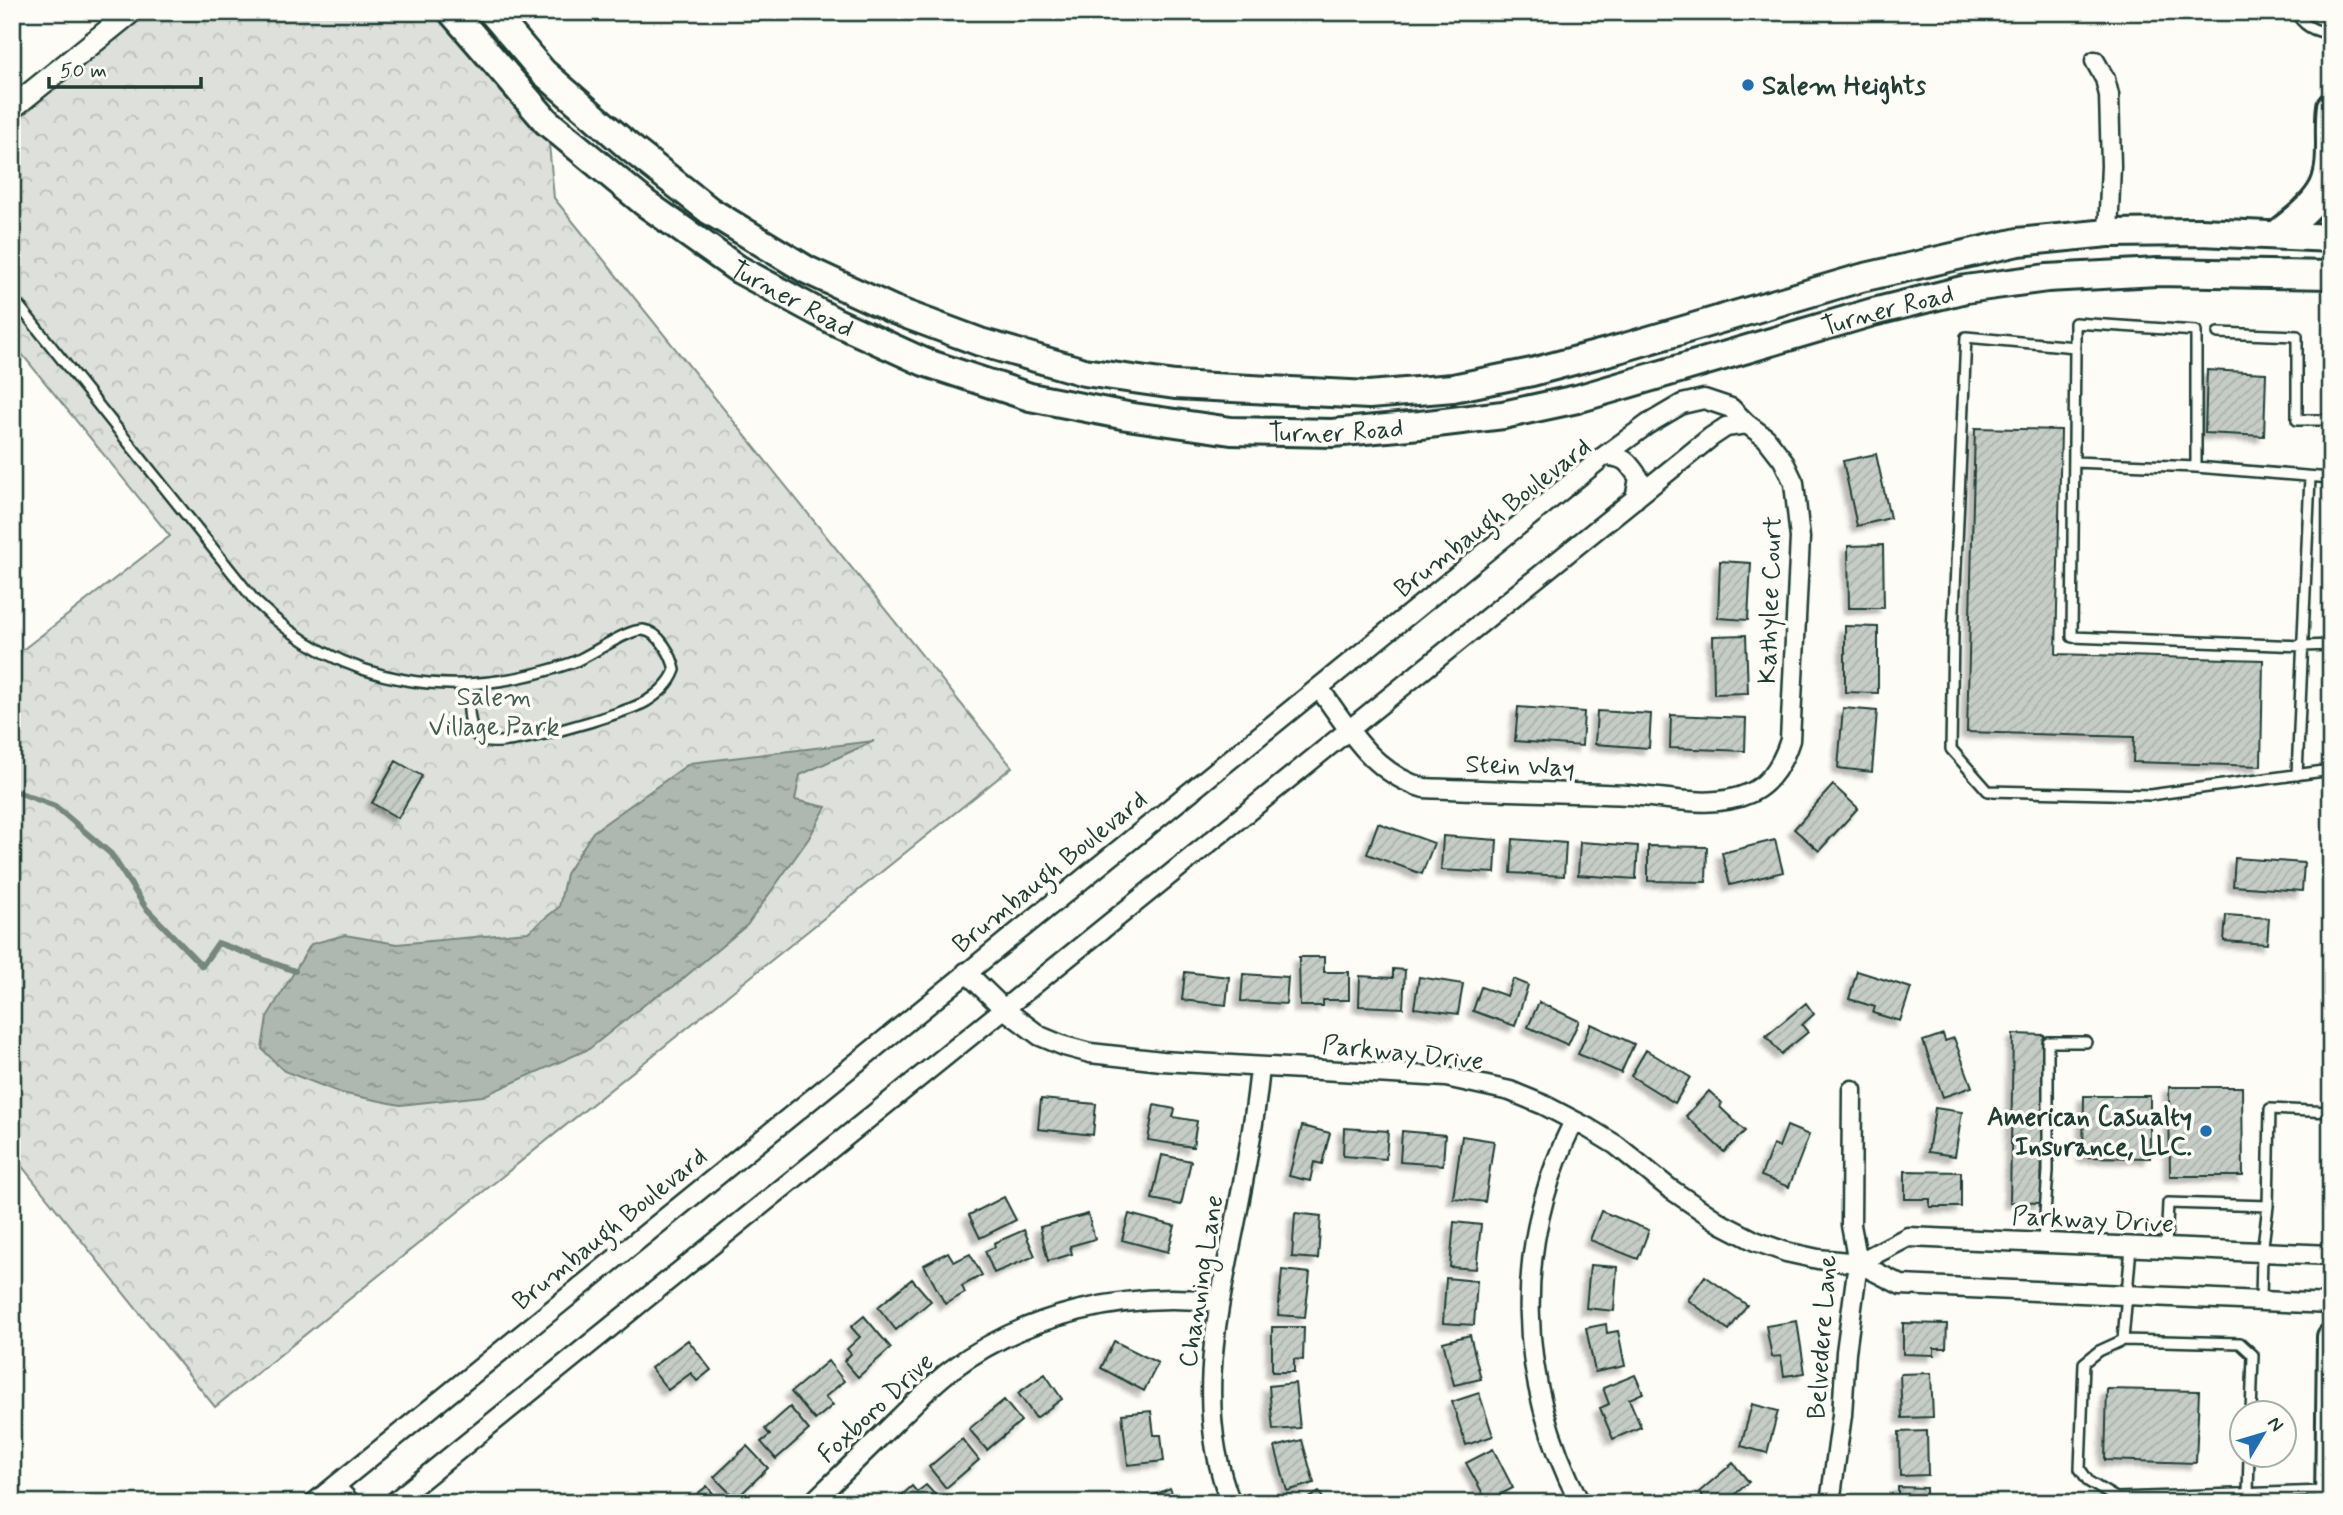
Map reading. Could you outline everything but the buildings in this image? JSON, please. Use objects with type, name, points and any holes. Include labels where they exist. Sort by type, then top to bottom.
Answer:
[{"type":"main road","name":"Turner Road","points":[[452,12],[547,122],[646,203],[738,269],[834,321],[924,362],[1030,397],[1127,416],[1231,431],[1332,433],[1503,415],[1577,399],[1873,312],[1966,289],[2047,278],[2157,272],[2331,275]]},
{"type":"main road","name":"Turner Road","points":[[492,12],[543,72],[629,147],[710,211],[807,270],[894,310],[980,342],[1084,372],[1175,385],[1369,395],[1453,388],[1532,372],[1622,348],[1861,278],[2018,242],[2108,233],[2201,232],[2331,238]]},
{"type":"main road","points":[[2276,235],[2309,208],[2322,191],[2328,176],[2331,106]]},
{"type":"main road","points":[[2329,1497],[2331,1337]]},
{"type":"street","points":[[12,108],[131,12]]},
{"type":"street","points":[[2095,61],[2105,79],[2109,95],[2111,166],[2108,233]]},
{"type":"street","name":"Kathylee Court","points":[[1604,456],[1648,424],[1682,404],[1704,399],[1731,408],[1766,438],[1789,471],[1794,483],[1800,537],[1790,740],[1776,773],[1761,786]]},
{"type":"street","points":[[393,1503],[1635,499],[1726,427],[1747,424]]},
{"type":"street","name":"Brumbaugh Boulevard","points":[[314,1503],[1604,456],[1618,456],[1629,463],[1639,478],[1635,499]]},
{"type":"street","name":"Stein Way","points":[[1319,688],[1349,730],[1377,762],[1406,783],[1424,788],[1702,801],[1736,798],[1761,786]]},
{"type":"street","name":"Parkway Drive","points":[[966,972],[1004,1009],[1040,1036],[1090,1053],[1162,1061],[1446,1077],[1510,1091],[1544,1105],[1616,1145],[1669,1188],[1722,1224],[1755,1241],[1818,1259],[1858,1263],[1901,1285],[2331,1304]]},
{"type":"street","name":"Channing Lane","points":[[1231,1503],[1217,1451],[1212,1415],[1211,1361],[1219,1302],[1257,1099],[1260,1067]]},
{"type":"street","name":"Belvedere Lane","points":[[1830,1503],[1858,1263],[1851,1225],[1852,1090]]},
{"type":"street","points":[[1574,1121],[1556,1157],[1535,1234],[1530,1326],[1542,1407],[1561,1461],[1580,1503]]},
{"type":"street","name":"Parkway Drive","points":[[1858,1263],[1908,1237],[2331,1255]]},
{"type":"street","name":"Foxboro Drive","points":[[812,1503],[931,1386],[953,1368],[994,1344],[1063,1315],[1125,1301],[1177,1299],[1219,1302]]},
{"type":"lane","points":[[2295,12],[2302,23],[2323,33],[2331,33]]},
{"type":"lane","points":[[12,297],[256,601],[292,634],[325,654],[388,677],[430,684],[508,681],[540,674],[585,658],[632,632],[643,630],[659,640],[675,670],[667,686],[646,702],[624,712],[501,743],[487,743],[474,731],[468,684]]},
{"type":"lane","points":[[2196,467],[2196,331],[2075,323],[2072,637],[2331,645]]},
{"type":"lane","points":[[2218,333],[2297,336],[2297,420],[2331,420]]},
{"type":"lane","points":[[2075,347],[1966,337],[1953,634],[1951,749],[1988,792],[2150,795],[2331,771]]},
{"type":"lane","points":[[2074,462],[2196,467],[2331,478]]},
{"type":"lane","points":[[2297,775],[2310,477]]},
{"type":"lane","points":[[2043,1242],[2048,1171],[2048,1042],[2086,1042]]},
{"type":"lane","points":[[2261,1301],[2262,1253],[2268,1206],[2270,1110],[2331,1112]]},
{"type":"lane","points":[[2166,1248],[2168,1203],[2268,1206]]},
{"type":"lane","points":[[2123,1340],[2131,1247]]},
{"type":"lane","points":[[2251,1400],[2253,1355],[2240,1343],[2123,1340],[2099,1351],[2084,1363],[2080,1469],[2089,1482],[2116,1498],[2248,1494],[2329,1497]]},
{"type":"lane","points":[[2248,1494],[2249,1470]]},
{"type":"lane","points":[[338,1483],[357,1503]]},
{"type":"green space","name":"Salem Village Park","points":[[131,12],[452,12],[547,122],[554,198],[1012,767],[215,1407],[12,1154],[12,658],[170,536],[12,342],[12,108]]},
{"type":"water","points":[[874,741],[800,775],[795,800],[826,807],[809,838],[747,925],[673,987],[654,997],[589,1049],[483,1096],[400,1105],[341,1093],[284,1071],[262,1049],[267,1017],[311,944],[345,935],[397,944],[528,932],[559,907],[566,874],[593,832],[690,763]]},
{"type":"waterway","points":[[12,790],[55,806],[111,854],[146,908],[202,966],[218,943],[295,971]]},
{"type":"place","name":"Salem Heights","points":[[1748,85]]},
{"type":"place","name":"American Casualty Insurance, LLC.","points":[[2206,1131]]}]
